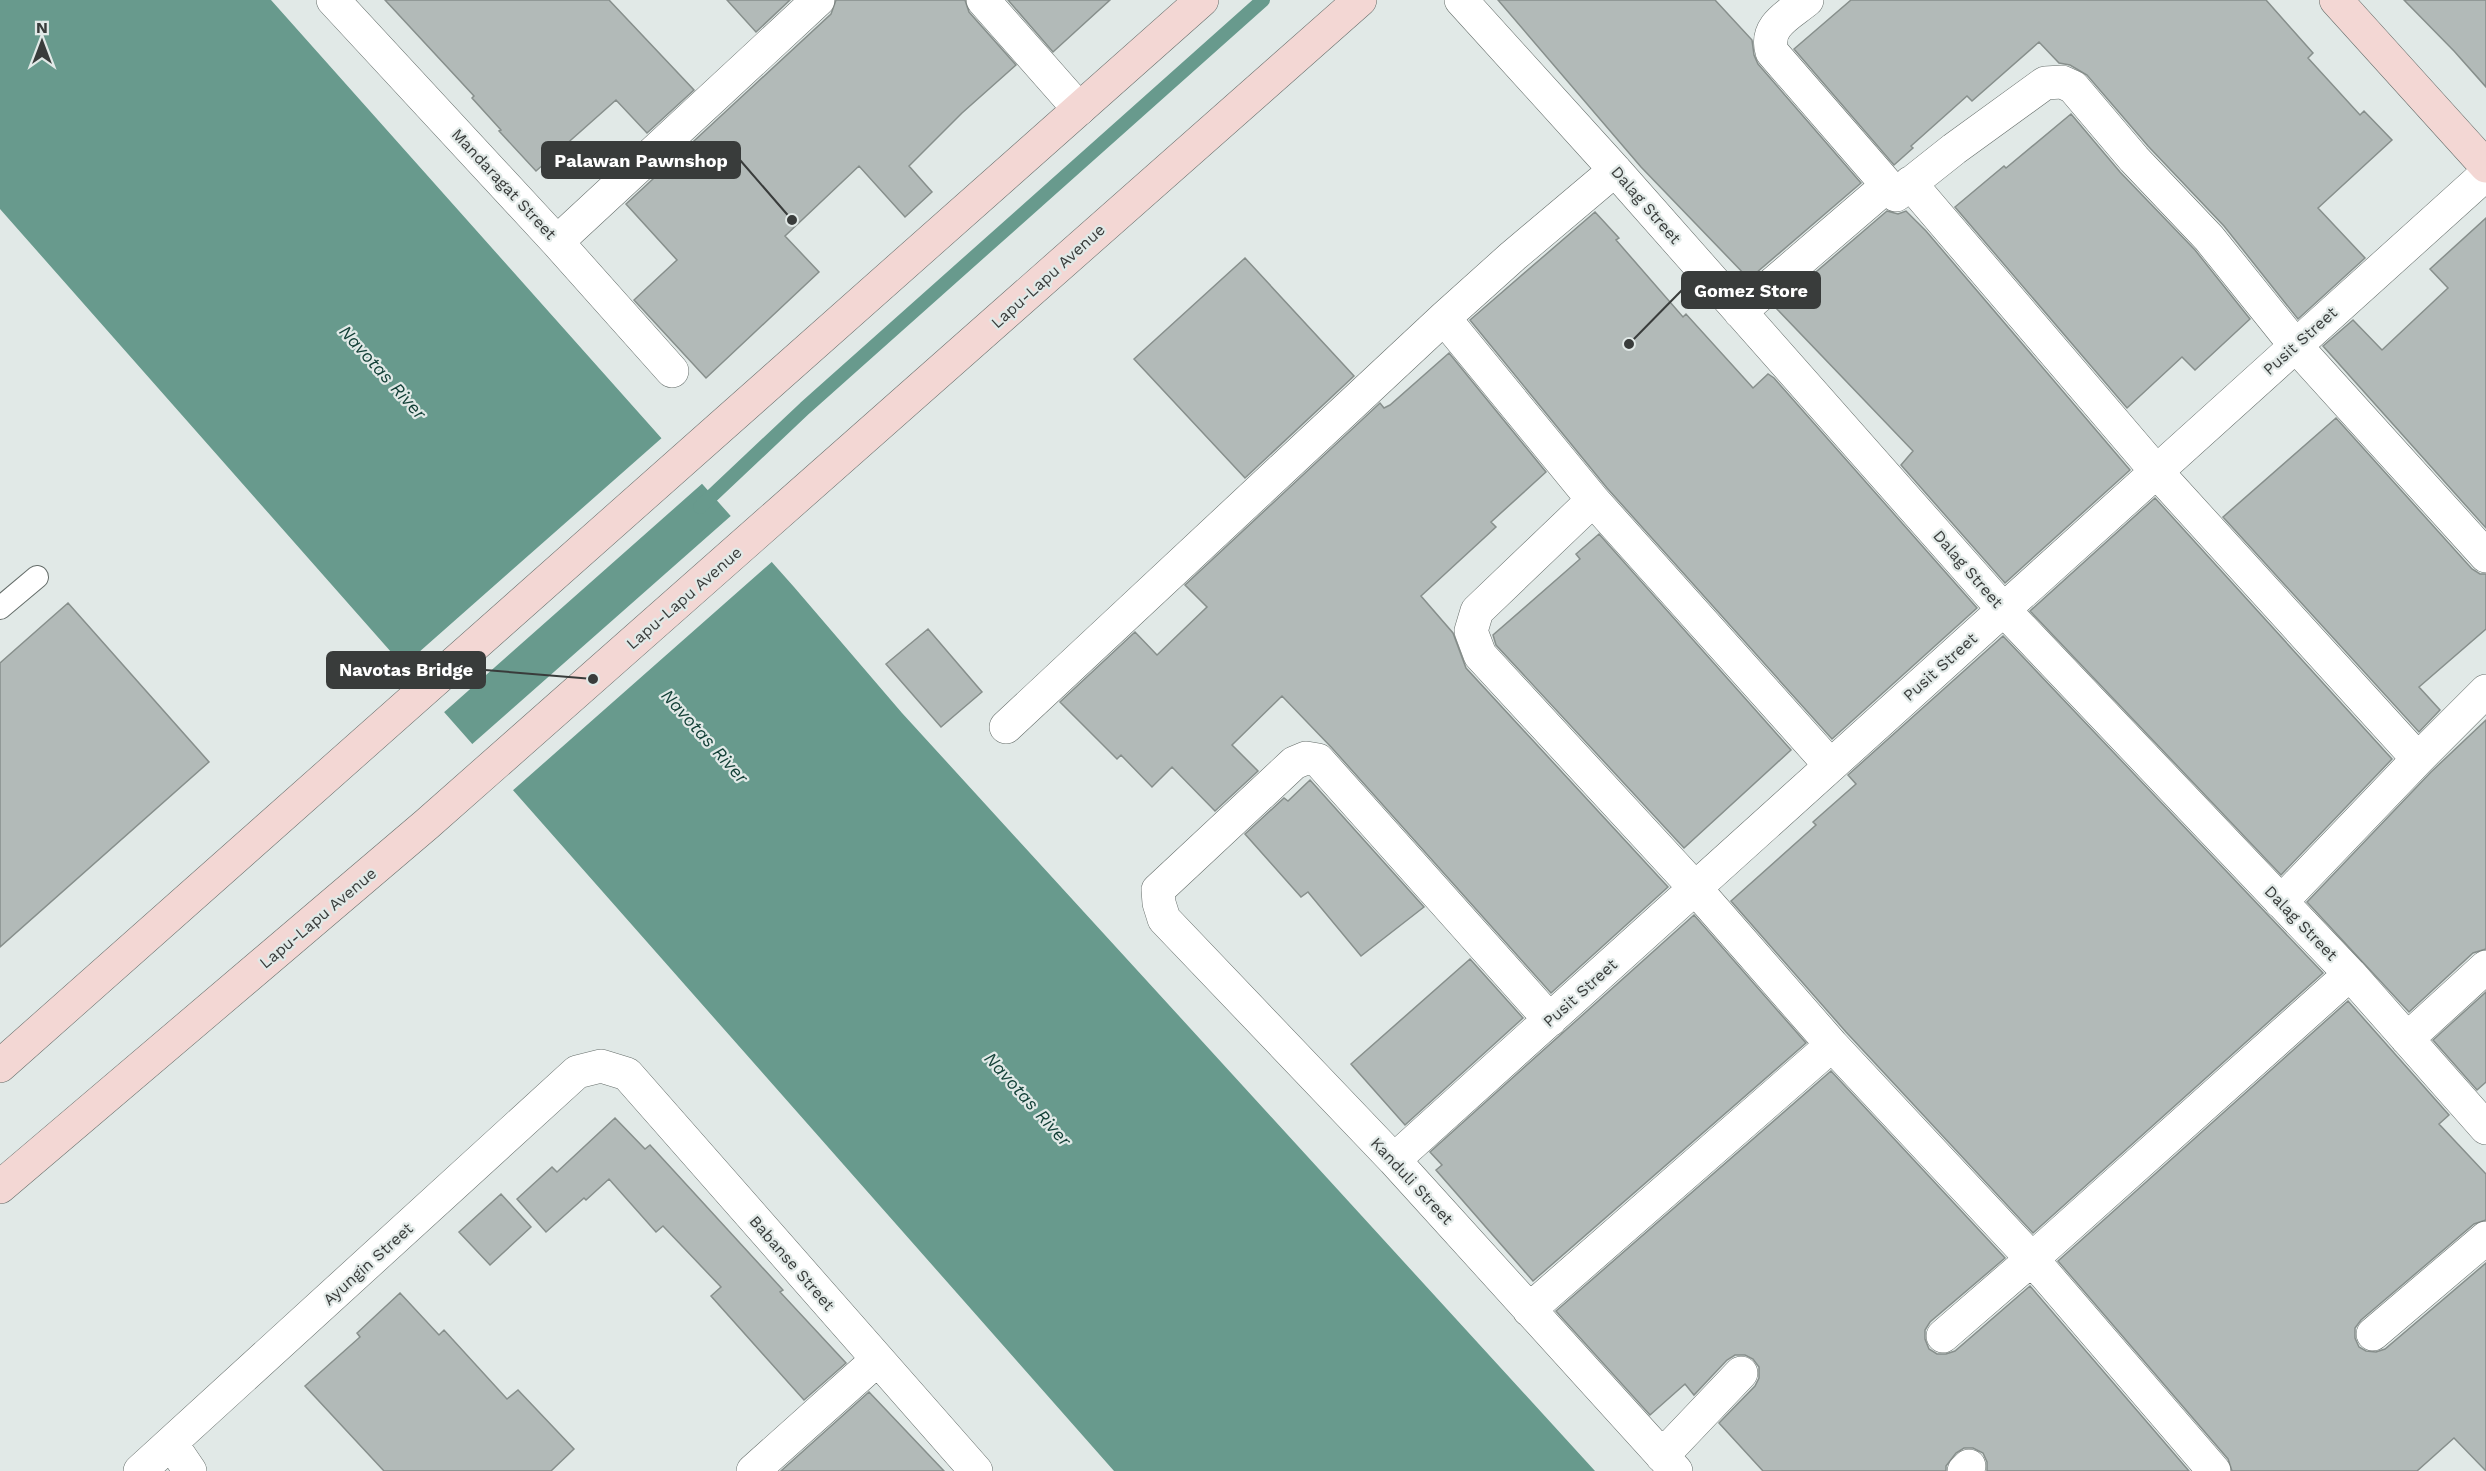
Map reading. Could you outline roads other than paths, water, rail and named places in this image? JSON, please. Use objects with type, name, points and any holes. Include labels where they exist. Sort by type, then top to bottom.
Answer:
[{"type":"main road","points":[[0,1066],[1202,0]]},
{"type":"main road","name":"Lapu-Lapu Avenue","points":[[0,1187],[444,810],[1360,0]]},
{"type":"main road","points":[[2336,0],[2486,166]]},
{"type":"street","name":"Mandaragat Street","points":[[333,0],[557,242],[672,371]]},
{"type":"street","points":[[557,242],[818,0]]},
{"type":"street","points":[[983,0],[1078,110]]},
{"type":"street","name":"Dalag Street","points":[[1461,0],[1615,170],[2003,609],[2350,974],[2486,1128]]},
{"type":"street","points":[[1807,0],[1772,30],[1769,41],[1772,52],[1899,184],[2418,759]]},
{"type":"street","points":[[1740,312],[1899,184],[2046,83],[2062,82],[2073,87],[2134,159],[2209,238],[2295,345],[2486,556]]},
{"type":"street","points":[[1006,727],[1444,318],[1615,170]]},
{"type":"street","name":"Pusit Street","points":[[1394,1160],[2486,174]]},
{"type":"street","points":[[1444,318],[1593,500],[1830,765]]},
{"type":"street","points":[[1593,500],[1476,611],[1471,631],[1480,655],[1695,888],[1832,1044],[2032,1259],[2214,1471]]},
{"type":"street","points":[[2281,902],[2486,691]]},
{"type":"street","name":"Kanduli Street","points":[[1550,1020],[1318,760],[1306,758],[1294,763],[1158,890],[1164,919],[1394,1160],[1669,1464]]},
{"type":"street","points":[[2408,1039],[2486,967]]},
{"type":"street","points":[[1943,1336],[2350,974]]},
{"type":"street","points":[[1529,1310],[1832,1044]]},
{"type":"street","name":"Babanse Street","points":[[601,1066],[627,1074],[976,1471]]},
{"type":"street","name":"Ayungin Street","points":[[140,1471],[577,1072],[601,1066]]},
{"type":"street","points":[[2373,1334],[2486,1238]]},
{"type":"street","points":[[753,1471],[877,1360]]},
{"type":"street","points":[[1669,1464],[1741,1373]]},
{"type":"street","points":[[171,1443],[190,1471]]},
{"type":"lane","points":[[0,608],[37,577]]},
{"type":"water","name":"Navotas River","points":[[0,0],[271,0],[794,587],[902,713],[1595,1471],[1114,1471],[0,209]]},
{"type":"waterway","points":[[700,507],[805,408],[1263,0]]},
{"type":"place","name":"Palawan Pawnshop","points":[[792,220]]},
{"type":"place","name":"Gomez Store","points":[[1629,344]]},
{"type":"place","name":"Navotas Bridge","points":[[593,679]]}]
